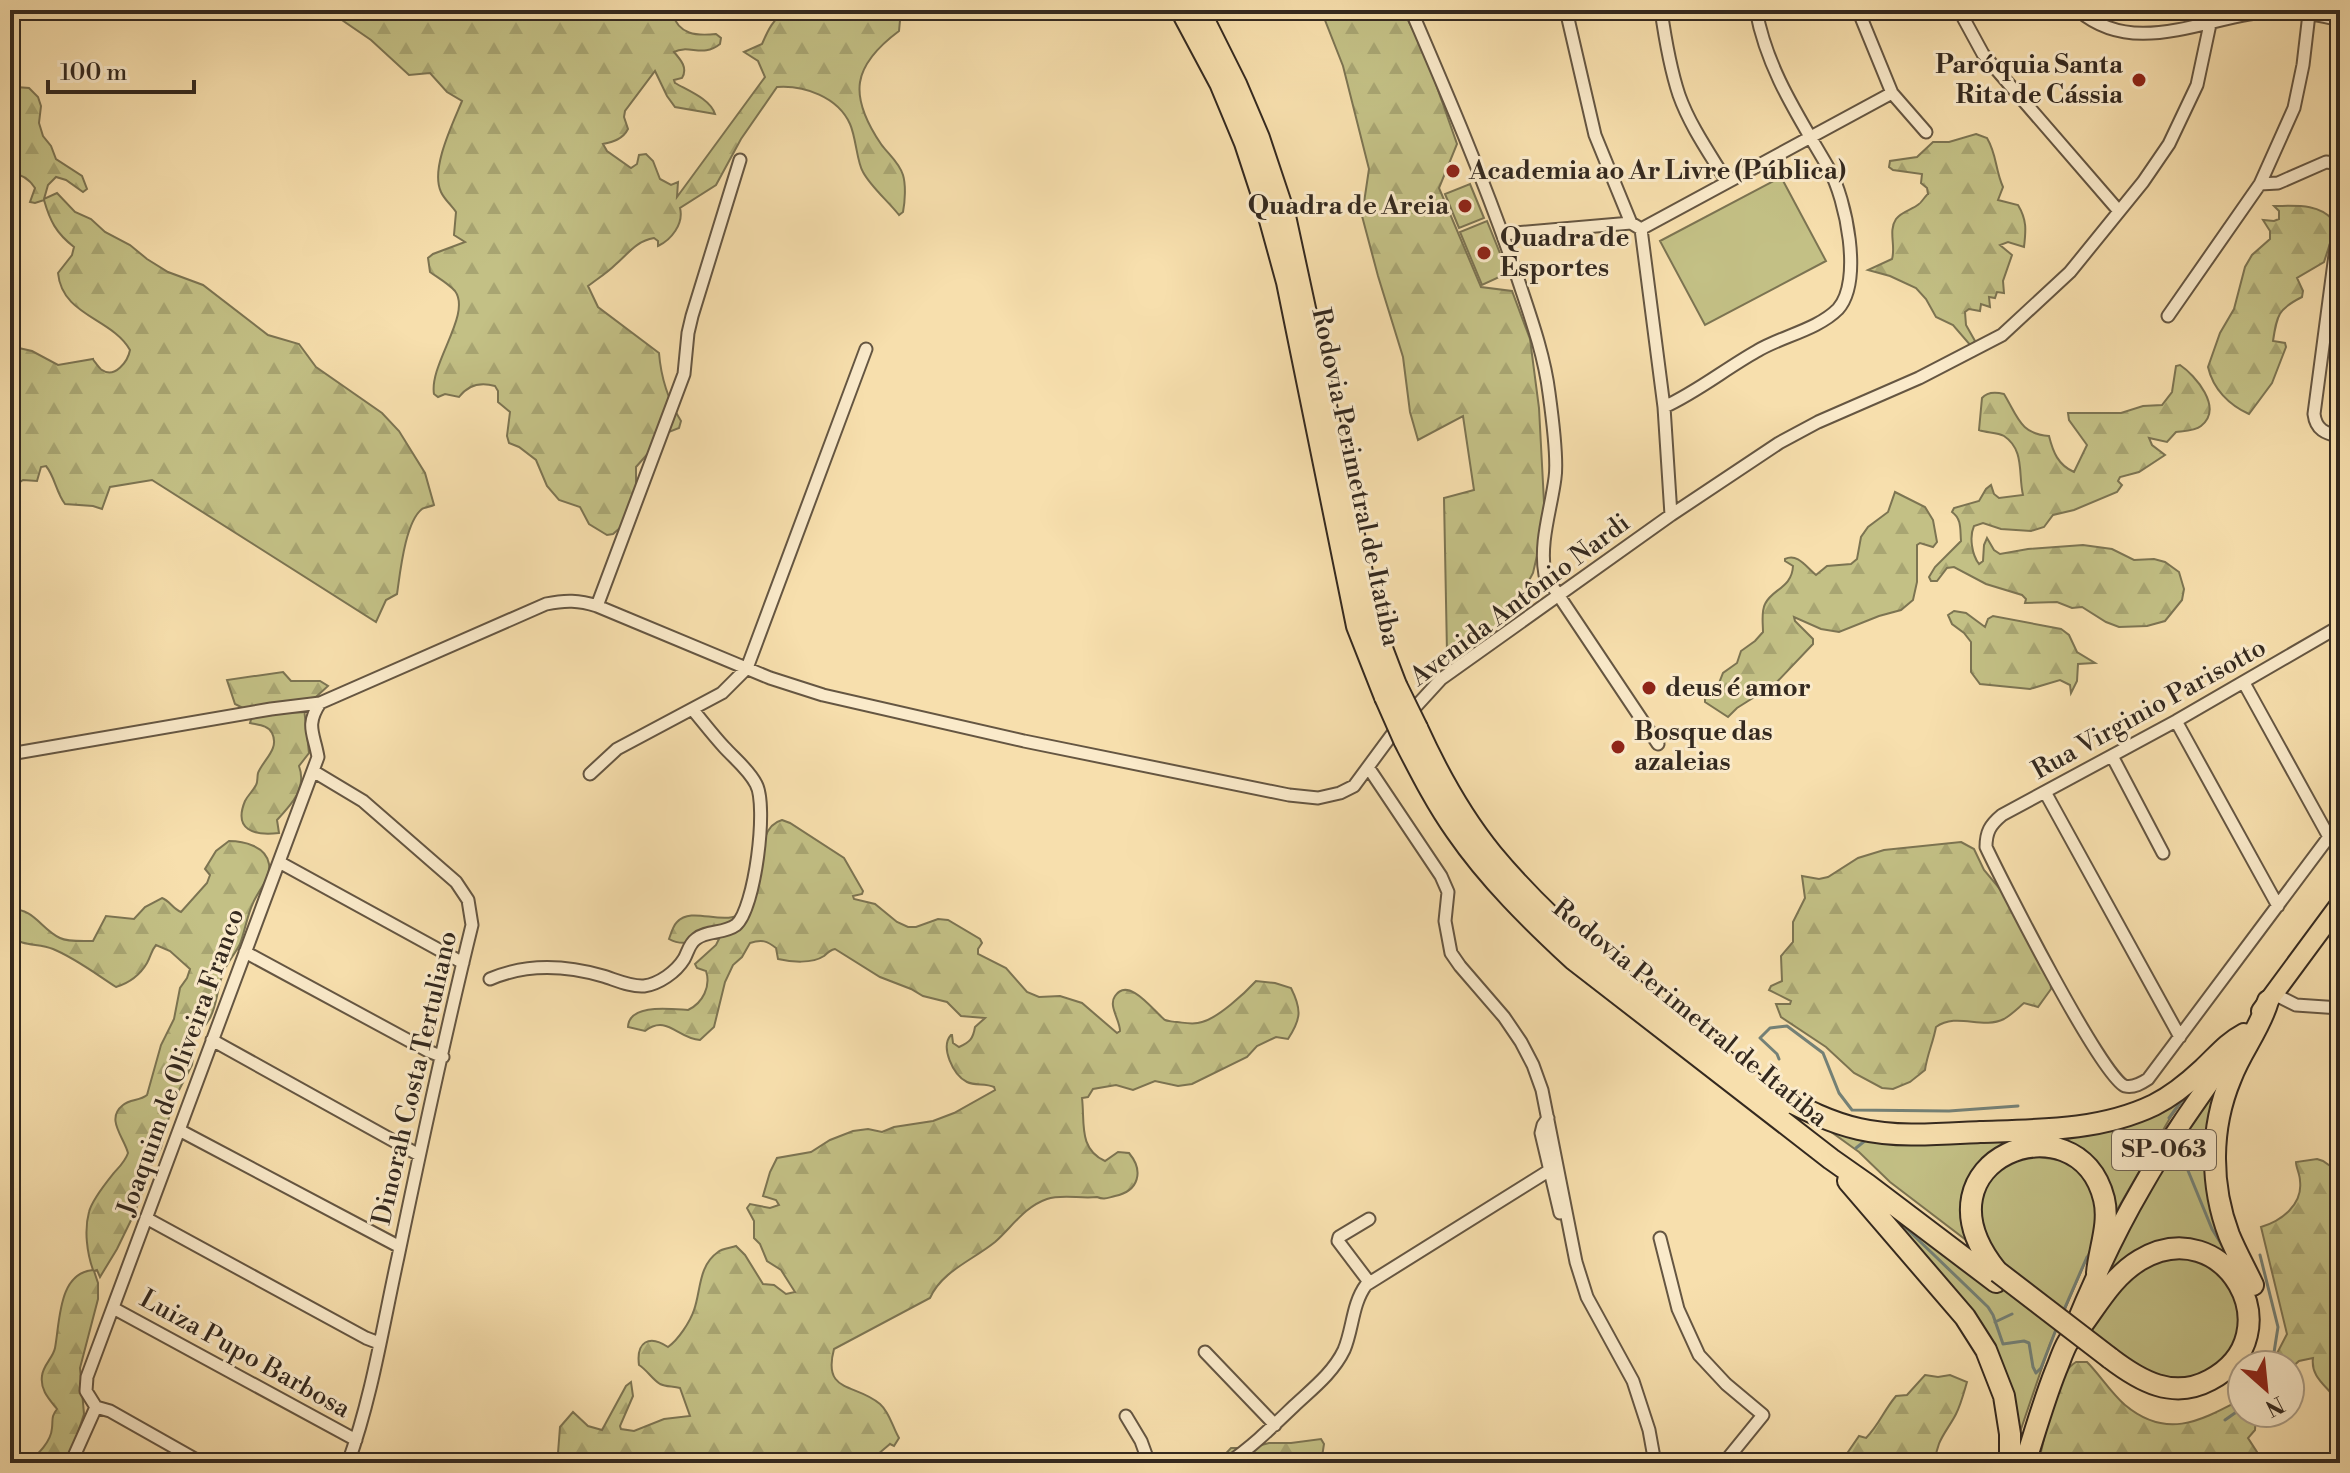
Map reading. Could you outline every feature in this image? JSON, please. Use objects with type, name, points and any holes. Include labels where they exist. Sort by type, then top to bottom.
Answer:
[{"type":"highway","name":"Rodovia Perimetral de Itatiba","points":[[1181,10],[1220,83],[1245,143],[1268,213],[1287,282],[1357,626],[1455,829],[1501,888],[1573,959],[1831,1159],[1997,1275]]},
{"type":"highway","name":"Rodovia Perimetral de Itatiba","points":[[1199,10],[1259,138],[1285,216],[1390,691]]},
{"type":"highway","name":"Rodovia Perimetral de Itatiba","points":[[1410,734],[1492,853],[1548,915],[1586,951],[2108,1363]]},
{"type":"highway","points":[[2251,1349],[2257,1335],[2258,1310],[2254,1289],[2222,1213],[2215,1172],[2216,1137],[2231,1076],[2261,1024],[2271,997]]},
{"type":"highway","points":[[1764,1089],[1840,1124],[1887,1133],[2073,1127],[2106,1122],[2153,1105],[2186,1084],[2223,1047],[2244,1034]]},
{"type":"highway","points":[[1997,1275],[1977,1243],[1970,1214],[1972,1196],[1980,1177],[1993,1163],[2012,1151],[2033,1146],[2065,1152],[2082,1163],[2094,1177],[2103,1196],[2106,1213],[2097,1273]]},
{"type":"highway","points":[[1831,1159],[1959,1309],[1986,1350],[2004,1396],[2010,1434],[2010,1463]]},
{"type":"highway","points":[[2067,1344],[2112,1285],[2149,1256],[2179,1249],[2202,1253],[2224,1265],[2239,1282],[2247,1304],[2247,1331],[2237,1357],[2219,1375],[2185,1389],[2162,1388],[2108,1363]]},
{"type":"highway","name":"SP-063","points":[[2025,1463],[2067,1344]]},
{"type":"highway","points":[[2108,1363],[2144,1394],[2160,1398],[2181,1400],[2202,1395],[2226,1382]]},
{"type":"main road","name":"SP-063","points":[[2067,1344],[2097,1273],[2151,1170],[2244,1034],[2340,904]]},
{"type":"street","points":[[1411,10],[1503,234],[1532,319],[1549,391],[1556,474],[1542,559],[1545,575],[1658,744]]},
{"type":"street","points":[[1566,10],[1595,135],[1636,226],[1664,407],[1671,515]]},
{"type":"street","points":[[1661,10],[1664,37],[1679,95],[1727,182]]},
{"type":"street","points":[[1664,407],[1690,395],[1758,350],[1829,316],[1840,307],[1849,283],[1848,222],[1831,172],[1786,97],[1769,58],[1756,10]]},
{"type":"street","points":[[1858,10],[1892,93],[1926,132]]},
{"type":"street","points":[[1959,10],[1983,54],[2118,210]]},
{"type":"street","points":[[2078,10],[2091,21],[2133,33],[2161,34],[2212,16],[2284,10],[2340,20]]},
{"type":"street","points":[[2168,316],[2260,184],[2294,108],[2309,14]]},
{"type":"street","name":"Avenida Antônio Nardi","points":[[320,703],[527,611],[566,600],[582,601],[770,678],[823,695],[1024,741],[1289,795],[1318,798],[1340,793],[1354,786],[1399,725],[1441,679],[1671,515],[1792,436],[1919,378],[2002,335],[2070,272],[2143,182],[2169,144],[2197,85],[2212,16]]},
{"type":"street","points":[[1503,234],[1636,226],[1727,182],[1892,93]]},
{"type":"street","points":[[597,606],[684,374],[692,316],[740,160]]},
{"type":"street","points":[[2260,184],[2278,183],[2326,162],[2334,163],[2340,170]]},
{"type":"street","points":[[2340,217],[2314,414],[2324,433],[2340,437]]},
{"type":"street","points":[[590,774],[617,749],[722,693],[747,668],[866,349]]},
{"type":"street","name":"Rua Virginio Parisotto","points":[[2180,1037],[2148,1079],[2138,1085],[2125,1086],[2114,1078],[2065,997],[2007,889],[1986,847],[1986,835],[2002,815],[2244,683],[2340,626]]},
{"type":"street","points":[[2244,683],[2329,837]]},
{"type":"street","points":[[10,754],[320,703]]},
{"type":"street","name":"Joaquim de Oliveira Franco","points":[[96,1407],[86,1391],[87,1377],[318,757],[312,716],[320,703]]},
{"type":"street","points":[[490,979],[510,971],[560,966],[646,986],[674,971],[693,940],[727,930],[738,923],[745,913],[754,879],[761,797],[757,784],[747,771],[693,710]]},
{"type":"street","points":[[2176,721],[2278,906]]},
{"type":"street","points":[[2112,756],[2163,853]]},
{"type":"street","points":[[1368,767],[1441,876],[1448,892],[1445,921],[1451,953],[1504,1017],[1533,1065],[1542,1090],[1576,1262],[1587,1297],[1633,1381],[1649,1430],[1655,1463]]},
{"type":"street","name":"Dinorah Costa Tertuliano","points":[[313,771],[363,801],[456,882],[468,900],[472,925],[379,1343],[348,1463]]},
{"type":"street","points":[[2045,792],[2180,1037],[2340,822]]},
{"type":"street","points":[[279,862],[463,963]]},
{"type":"street","points":[[245,952],[443,1057]]},
{"type":"street","points":[[2271,997],[2296,1005],[2340,1008]]},
{"type":"street","points":[[212,1040],[419,1155]]},
{"type":"street","points":[[1548,1118],[1541,1133],[1558,1208],[1568,1220]]},
{"type":"street","points":[[179,1130],[400,1247]]},
{"type":"street","points":[[1228,1463],[1275,1425],[1336,1364],[1348,1339],[1361,1293],[1369,1282],[1550,1170]]},
{"type":"street","points":[[146,1218],[379,1343]]},
{"type":"street","points":[[1369,1219],[1339,1237],[1338,1241],[1369,1282]]},
{"type":"street","points":[[1660,1238],[1678,1309],[1699,1355],[1726,1384],[1763,1415],[1724,1463]]},
{"type":"street","name":"Luiza Pupo Barbosa","points":[[113,1308],[356,1440]]},
{"type":"street","points":[[1205,1352],[1275,1425]]},
{"type":"street","points":[[71,1463],[96,1407],[110,1411],[202,1463]]},
{"type":"street","points":[[1126,1416],[1141,1441],[1149,1463]]},
{"type":"green space","points":[[333,10],[676,10],[672,13],[684,30],[702,35],[716,34],[721,38],[720,44],[708,50],[674,52],[684,67],[682,78],[674,80],[675,83],[704,100],[715,114],[675,107],[655,71],[625,111],[626,132],[617,140],[603,144],[607,151],[631,168],[637,164],[639,155],[646,154],[653,161],[660,179],[671,185],[678,182],[677,197],[765,77],[758,61],[744,52],[762,44],[782,13],[787,10],[901,10],[899,31],[883,44],[864,69],[860,96],[870,127],[903,175],[903,212],[899,215],[866,178],[859,163],[850,124],[837,107],[809,91],[777,87],[741,139],[716,185],[680,208],[680,220],[672,236],[658,246],[654,238],[642,242],[588,286],[598,307],[659,353],[666,388],[681,421],[679,428],[666,433],[636,467],[636,492],[621,527],[607,535],[589,524],[580,507],[559,500],[547,486],[536,460],[509,443],[510,412],[498,402],[495,386],[475,386],[459,397],[445,394],[438,397],[434,394],[434,382],[455,326],[459,301],[452,288],[430,272],[428,258],[465,242],[454,235],[456,212],[442,195],[438,182],[440,159],[462,101],[447,92],[430,73],[409,75]]},
{"type":"green space","points":[[1321,10],[1403,10],[1426,56],[1457,144],[1439,188],[1481,287],[1512,291],[1530,339],[1539,408],[1545,521],[1533,573],[1516,605],[1492,631],[1447,652],[1444,498],[1474,490],[1463,416],[1418,440],[1410,412],[1403,357],[1362,216],[1369,169],[1343,66]]},
{"type":"green space","points":[[10,82],[16,87],[29,88],[38,97],[43,136],[56,159],[82,176],[87,189],[83,192],[56,177],[48,185],[44,199],[57,193],[75,212],[91,219],[105,232],[130,245],[168,272],[203,285],[268,335],[299,344],[316,367],[382,413],[399,431],[425,473],[434,505],[422,509],[411,525],[397,594],[386,600],[376,622],[152,480],[110,487],[102,509],[65,504],[46,466],[41,467],[37,481],[23,480],[10,489],[10,346],[32,351],[58,365],[93,359],[101,370],[107,372],[120,368],[130,350],[122,339],[68,299],[58,273],[72,255],[74,247],[54,226],[44,200],[30,202],[35,188],[33,185],[24,177],[10,172]]},
{"type":"green space","points":[[1976,134],[1987,138],[1993,150],[2003,187],[1998,200],[2018,205],[2025,230],[2024,247],[2008,242],[2000,245],[2012,255],[2003,281],[2004,293],[1997,292],[1995,298],[1989,297],[1990,307],[1981,304],[1980,311],[1969,309],[1965,312],[1966,325],[1975,341],[1971,346],[1953,325],[1936,317],[1916,288],[1868,270],[1892,259],[1896,219],[1920,204],[1928,194],[1921,183],[1922,174],[1893,170],[1889,167],[1890,161],[1917,157],[1933,142],[1949,142]]},
{"type":"green space","points":[[1781,177],[1826,261],[1705,325],[1660,241]]},
{"type":"green space","name":"Quadra de Areia","points":[[1470,184],[1484,218],[1459,228],[1445,194]]},
{"type":"green space","points":[[2274,206],[2306,207],[2320,211],[2333,220],[2333,234],[2324,262],[2297,278],[2303,291],[2302,297],[2283,309],[2273,341],[2285,343],[2286,347],[2272,383],[2249,414],[2223,395],[2208,367],[2220,333],[2234,309],[2245,267],[2252,255],[2270,239],[2270,231],[2263,220],[2279,219],[2279,211]]},
{"type":"green space","name":"Quadra de Esportes","points":[[1487,221],[1508,273],[1482,285],[1460,232]]},
{"type":"green space","points":[[2180,365],[2205,392],[2210,410],[2201,426],[2176,432],[2167,442],[2149,438],[2152,445],[2165,455],[2139,472],[2120,477],[2118,481],[2122,485],[2117,492],[2053,515],[2044,527],[2031,531],[2001,529],[1983,523],[1974,526],[1972,535],[1973,551],[1979,564],[1983,561],[1987,538],[2000,554],[2083,545],[2112,549],[2134,560],[2165,562],[2179,572],[2184,589],[2182,600],[2165,621],[2147,626],[2119,627],[2082,607],[2072,608],[2057,602],[2025,603],[2022,595],[1986,584],[1954,567],[1947,568],[1937,581],[1931,581],[1929,577],[1935,567],[1961,541],[1959,521],[1952,512],[1954,508],[1979,501],[1991,485],[1999,498],[2023,495],[2020,463],[2011,442],[2004,436],[1979,430],[1984,396],[2004,394],[2021,423],[2032,432],[2049,436],[2057,457],[2074,472],[2087,445],[2069,420],[2068,413],[2121,413],[2143,406],[2162,405],[2172,392],[2176,366]]},
{"type":"green space","points":[[1895,492],[1925,507],[1933,520],[1937,542],[1933,547],[1917,545],[1917,582],[1913,600],[1901,610],[1839,632],[1821,629],[1794,617],[1813,639],[1813,644],[1775,684],[1728,717],[1705,702],[1723,673],[1737,663],[1741,651],[1763,632],[1765,604],[1786,584],[1792,573],[1793,566],[1785,559],[1798,559],[1816,575],[1827,566],[1851,564],[1857,559],[1861,537],[1868,527],[1888,512]]},
{"type":"green space","points":[[1954,611],[1966,613],[1985,627],[1993,616],[2061,629],[2069,635],[2077,652],[2095,663],[2078,664],[2077,681],[2071,693],[2070,685],[2060,680],[2030,689],[1980,684],[1971,672],[1971,642],[1952,624],[1948,615]]},
{"type":"green space","points":[[283,672],[291,681],[320,681],[328,686],[304,708],[309,753],[299,766],[300,789],[277,820],[279,833],[254,832],[244,825],[242,811],[257,784],[258,773],[272,749],[274,739],[268,728],[250,723],[253,713],[235,704],[227,680]]},
{"type":"green space","points":[[782,820],[844,858],[863,891],[853,896],[854,899],[875,904],[908,927],[938,919],[948,920],[980,939],[982,943],[978,954],[1006,968],[1027,992],[1039,997],[1060,996],[1082,1003],[1117,1033],[1120,1031],[1113,1000],[1121,991],[1135,993],[1165,1020],[1196,1023],[1208,1020],[1223,1010],[1256,981],[1291,988],[1298,1009],[1296,1026],[1288,1039],[1276,1037],[1257,1046],[1247,1057],[1192,1084],[1178,1086],[1155,1081],[1133,1090],[1116,1085],[1093,1089],[1088,1097],[1082,1098],[1087,1142],[1096,1156],[1105,1161],[1118,1152],[1129,1153],[1137,1167],[1134,1185],[1123,1193],[1106,1198],[1059,1197],[1039,1203],[1025,1212],[995,1242],[950,1273],[930,1298],[834,1349],[833,1374],[837,1381],[880,1404],[899,1438],[894,1446],[890,1444],[860,1463],[551,1463],[558,1453],[560,1427],[573,1412],[588,1426],[602,1430],[631,1382],[633,1396],[621,1429],[634,1431],[664,1419],[690,1416],[680,1388],[660,1384],[639,1365],[640,1351],[645,1342],[650,1341],[668,1347],[680,1335],[694,1310],[707,1264],[720,1251],[736,1246],[763,1284],[774,1285],[786,1294],[795,1292],[781,1270],[767,1261],[754,1238],[754,1221],[747,1208],[750,1204],[770,1208],[779,1205],[776,1200],[763,1196],[777,1158],[811,1152],[853,1131],[868,1129],[882,1132],[933,1121],[995,1090],[994,1087],[970,1083],[962,1078],[953,1067],[947,1046],[951,1035],[953,1043],[959,1047],[970,1040],[975,1027],[985,1018],[961,1016],[947,1002],[923,996],[880,977],[835,949],[819,959],[795,961],[778,959],[776,948],[767,942],[750,943],[733,965],[725,982],[714,1027],[700,1040],[666,1026],[653,1026],[645,1031],[628,1027],[635,1014],[652,1009],[688,1010],[702,999],[706,988],[706,971],[695,964],[719,939],[675,942],[669,939],[673,928],[677,922],[693,915],[724,918],[743,913],[756,894],[767,833]]},
{"type":"green space","points":[[229,841],[259,849],[267,858],[268,874],[251,908],[240,944],[224,971],[210,1018],[201,1030],[187,1036],[194,1049],[192,1065],[178,1092],[161,1148],[151,1166],[135,1212],[100,1277],[97,1270],[94,1271],[98,1299],[80,1368],[84,1414],[68,1463],[28,1463],[49,1438],[57,1409],[44,1390],[42,1376],[55,1348],[63,1300],[73,1280],[93,1270],[87,1241],[89,1212],[99,1192],[128,1153],[117,1128],[116,1116],[126,1103],[147,1095],[161,1045],[174,1019],[180,988],[190,969],[170,951],[156,945],[141,971],[130,981],[116,987],[61,953],[20,942],[10,936],[10,909],[31,915],[63,939],[93,941],[106,916],[134,919],[145,907],[162,898],[181,912],[207,883],[210,875],[205,869],[216,851]]},
{"type":"green space","points":[[1961,842],[1974,849],[1984,870],[2005,895],[2050,978],[2051,989],[2038,1007],[2024,1003],[1996,1022],[1952,1021],[1936,1027],[1925,1070],[1910,1082],[1893,1089],[1882,1088],[1854,1073],[1826,1047],[1781,1017],[1776,1004],[1790,1004],[1791,1001],[1769,990],[1782,981],[1781,956],[1793,942],[1793,922],[1805,898],[1802,876],[1828,877],[1858,858],[1884,850]]},
{"type":"green space","points":[[2219,1083],[2213,1120],[2238,1264],[2186,1244],[2099,1292],[2124,1236],[2175,1147]]},
{"type":"green space","points":[[2192,1087],[2170,1118],[2113,1217],[2075,1152],[1994,1154],[1970,1243],[1823,1126],[2071,1131]]},
{"type":"green space","points":[[2019,1154],[2072,1162],[2098,1199],[2095,1239],[2050,1344],[2019,1435],[2004,1377],[1865,1188],[1994,1287],[1979,1237],[1978,1190]]},
{"type":"green space","points":[[2317,1159],[2340,1173],[2340,1406],[2318,1378],[2313,1358],[2306,1360],[2306,1349],[2279,1349],[2287,1334],[2261,1227],[2276,1221],[2294,1205],[2300,1190],[2296,1162]]},
{"type":"green space","points":[[2160,1256],[2201,1256],[2237,1289],[2239,1343],[2233,1349],[2226,1349],[2226,1357],[2206,1378],[2156,1381],[2085,1331],[2117,1286]]},
{"type":"green space","points":[[2076,1362],[2087,1362],[2125,1405],[2155,1422],[2184,1423],[2226,1407],[2226,1429],[2255,1429],[2248,1438],[2259,1460],[2257,1463],[2038,1463],[2051,1408],[2068,1369]]},
{"type":"green space","points":[[1925,1375],[1950,1375],[1967,1382],[1958,1410],[1939,1443],[1936,1463],[1847,1463],[1846,1455],[1859,1436],[1866,1438],[1896,1396],[1907,1395]]},
{"type":"green space","points":[[1321,1439],[1324,1444],[1321,1463],[1217,1463],[1231,1448]]},
{"type":"waterway","points":[[1779,1059],[1760,1038],[1770,1028],[1787,1026],[1823,1053],[1839,1093],[1852,1110],[1949,1111],[2018,1106]]},
{"type":"waterway","points":[[2169,1118],[2185,1096]]},
{"type":"waterway","points":[[1856,1148],[1866,1140]]},
{"type":"waterway","points":[[2182,1156],[2212,1229],[2230,1258]]},
{"type":"waterway","points":[[1906,1228],[1988,1307],[2003,1344],[2029,1343],[2036,1373],[2041,1368],[2057,1327]]},
{"type":"waterway","points":[[2260,1255],[2278,1327],[2275,1349]]},
{"type":"waterway","points":[[2063,1312],[2087,1257]]},
{"type":"waterway","points":[[1995,1322],[2012,1314]]},
{"type":"place","name":"Paróquia Santa Rita de Cássia","points":[[2139,80]]},
{"type":"place","name":"Academia ao Ar Livre (Pública)","points":[[1453,171]]},
{"type":"place","name":"Quadra de Areia","points":[[1465,206]]},
{"type":"place","name":"Quadra de Esportes","points":[[1484,253]]},
{"type":"place","name":"deus é amor","points":[[1649,688]]},
{"type":"place","name":"Bosque das azaleias","points":[[1618,747]]}]
